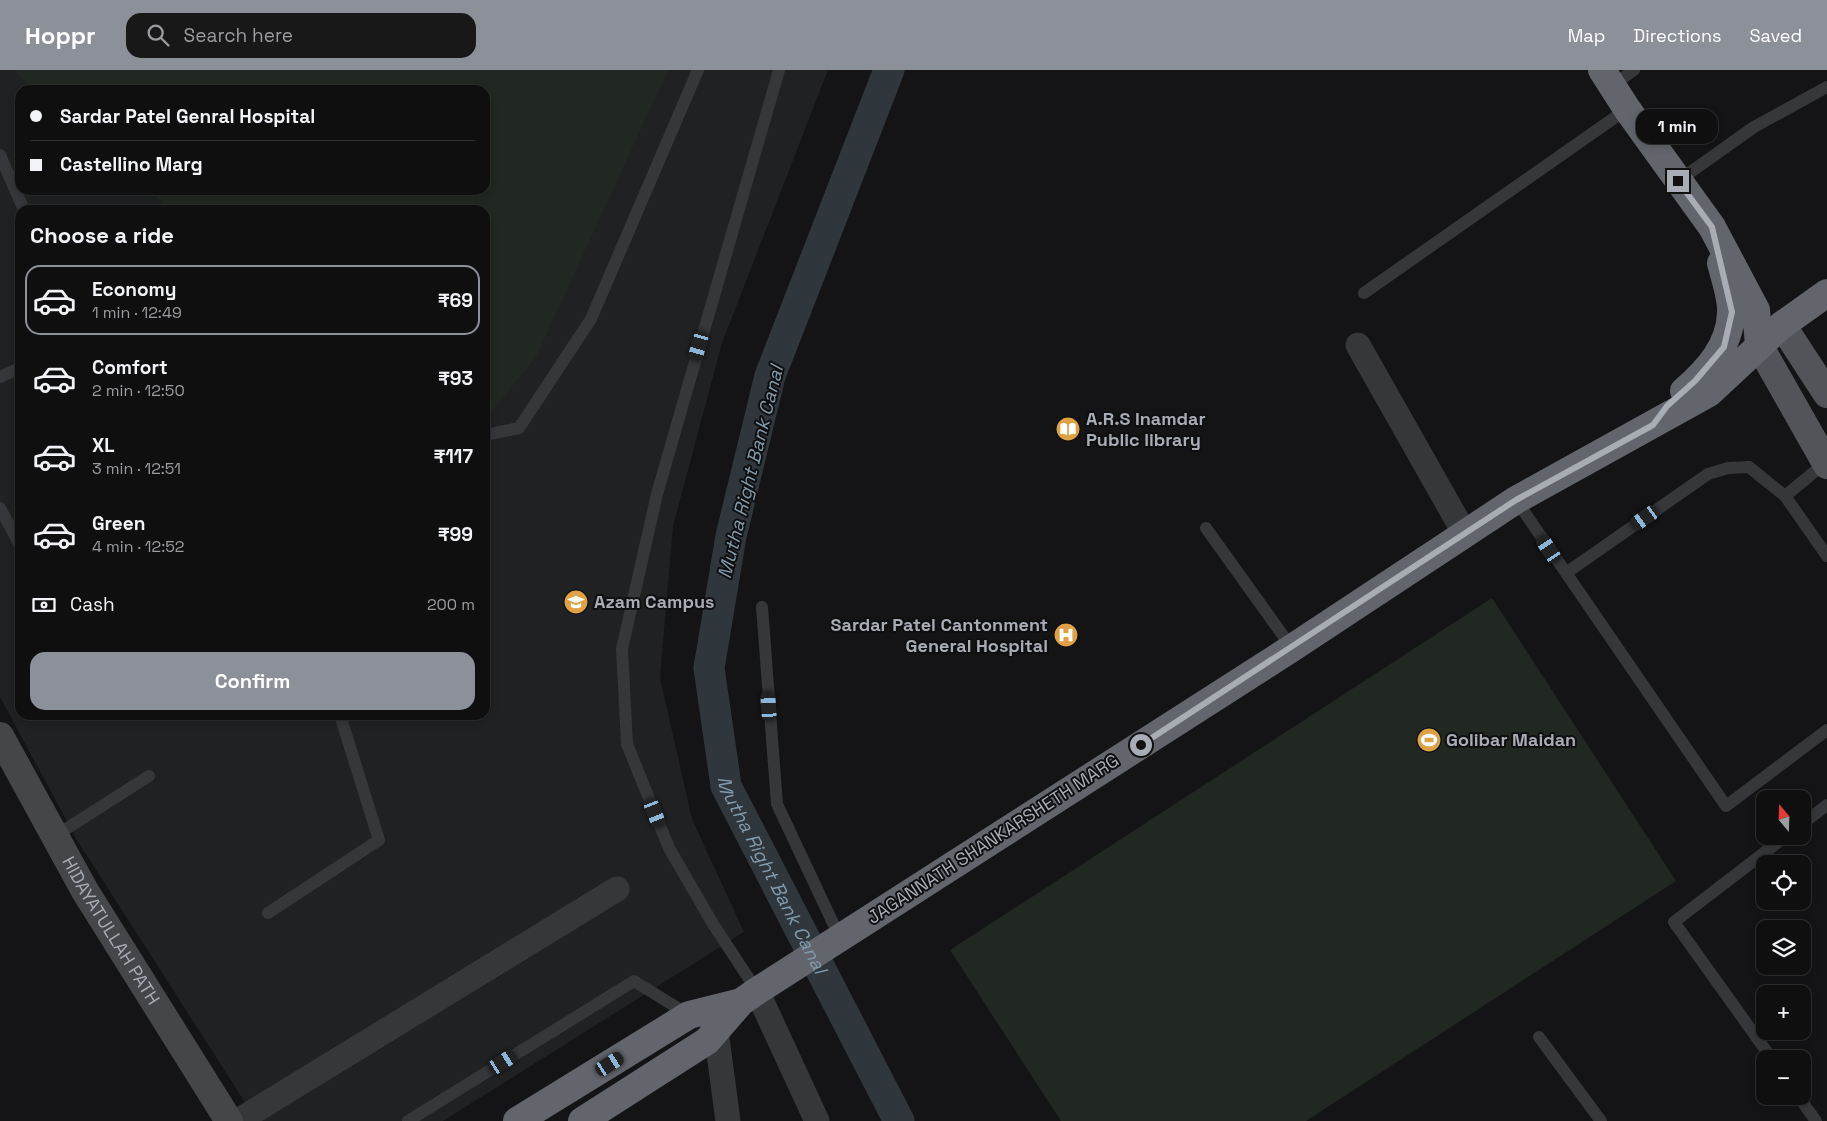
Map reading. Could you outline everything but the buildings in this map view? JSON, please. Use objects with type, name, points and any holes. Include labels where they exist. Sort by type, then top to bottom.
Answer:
[{"type":"highway","points":[[1607,78],[1626,109],[1712,227],[1756,310],[1759,345]]},
{"type":"highway","name":"JAGANNATH SHANKARSHETH MARG","points":[[1653,425],[1667,406],[1708,367],[1724,347],[1732,312],[1712,227]]},
{"type":"highway","name":"JAGANNATH SHANKARSHETH MARG","points":[[582,1121],[707,1041],[749,997],[1292,648],[1516,500],[1709,393],[1782,325],[1827,293]]},
{"type":"highway","points":[[1756,310],[1782,325]]},
{"type":"highway","name":"JAGANNATH SHANKARSHETH MARG","points":[[517,1121],[688,1016],[749,997]]},
{"type":"main road","points":[[1782,325],[1827,394]]},
{"type":"main road","points":[[1759,345],[1826,464]]},
{"type":"street","points":[[1358,345],[1465,534]]},
{"type":"street","name":"HIDAYATULLAH PATH","points":[[0,736],[85,891],[230,1121]]},
{"type":"street","points":[[238,1121],[617,889]]},
{"type":"street","points":[[749,997],[817,1121]]},
{"type":"street","points":[[716,1031],[728,1121]]},
{"type":"lane","points":[[490,435],[519,428],[591,319],[698,70]]},
{"type":"lane","points":[[749,997],[713,924],[669,848],[627,744],[622,649],[657,494],[779,70]]},
{"type":"lane","points":[[1607,78],[1634,70]]},
{"type":"lane","points":[[1678,181],[1754,127],[1827,88]]},
{"type":"lane","points":[[1364,293],[1626,109]]},
{"type":"lane","points":[[0,155],[15,189]]},
{"type":"lane","points":[[0,378],[15,370]]},
{"type":"lane","points":[[1785,496],[1826,464]]},
{"type":"lane","points":[[1566,573],[1708,474],[1728,468],[1749,467],[1785,496],[1827,556]]},
{"type":"lane","points":[[1516,500],[1726,806],[1827,730]]},
{"type":"lane","points":[[0,508],[15,536]]},
{"type":"lane","points":[[1206,528],[1292,648]]},
{"type":"lane","points":[[762,607],[777,804],[840,938]]},
{"type":"lane","points":[[268,913],[378,840],[342,720]]},
{"type":"lane","points":[[55,836],[149,776]]},
{"type":"lane","points":[[1811,817],[1827,805]]},
{"type":"lane","points":[[1766,1050],[1674,922],[1774,845]]},
{"type":"lane","points":[[408,1121],[423,1117],[634,981],[688,1016]]},
{"type":"lane","points":[[1539,1037],[1601,1121]]},
{"type":"lane","points":[[1804,1105],[1816,1121]]},
{"type":"shaded area","name":"Azam Campus","points":[[0,70],[828,70],[722,343],[673,526],[660,678],[692,819],[744,932],[443,1121],[257,1121],[77,840],[0,697]]},
{"type":"shaded area","points":[[13,70],[668,70],[536,357],[490,412],[490,205],[162,205],[162,202],[154,195],[490,195],[490,85],[30,85]]},
{"type":"shaded area","name":"Golibar Maidan","points":[[1492,598],[1676,881],[1306,1121],[1061,1121],[950,950]]},
{"type":"waterway","name":"Mutha Right Bank Canal","points":[[889,70],[770,376],[731,536],[709,668],[726,786],[899,1121]]},
{"type":"place","name":"A.R.S Inamdar Public library","points":[[1068,429]]},
{"type":"place","name":"Azam Campus","points":[[576,602]]},
{"type":"place","name":"Sardar Patel Cantonment General Hospital","points":[[1066,635]]},
{"type":"place","name":"Golibar Maidan","points":[[1429,740]]},
{"type":"route","points":[[1141,745],[1516,500],[1653,425],[1667,406],[1695,381],[1724,347],[1732,312],[1712,227],[1678,181]]}]
